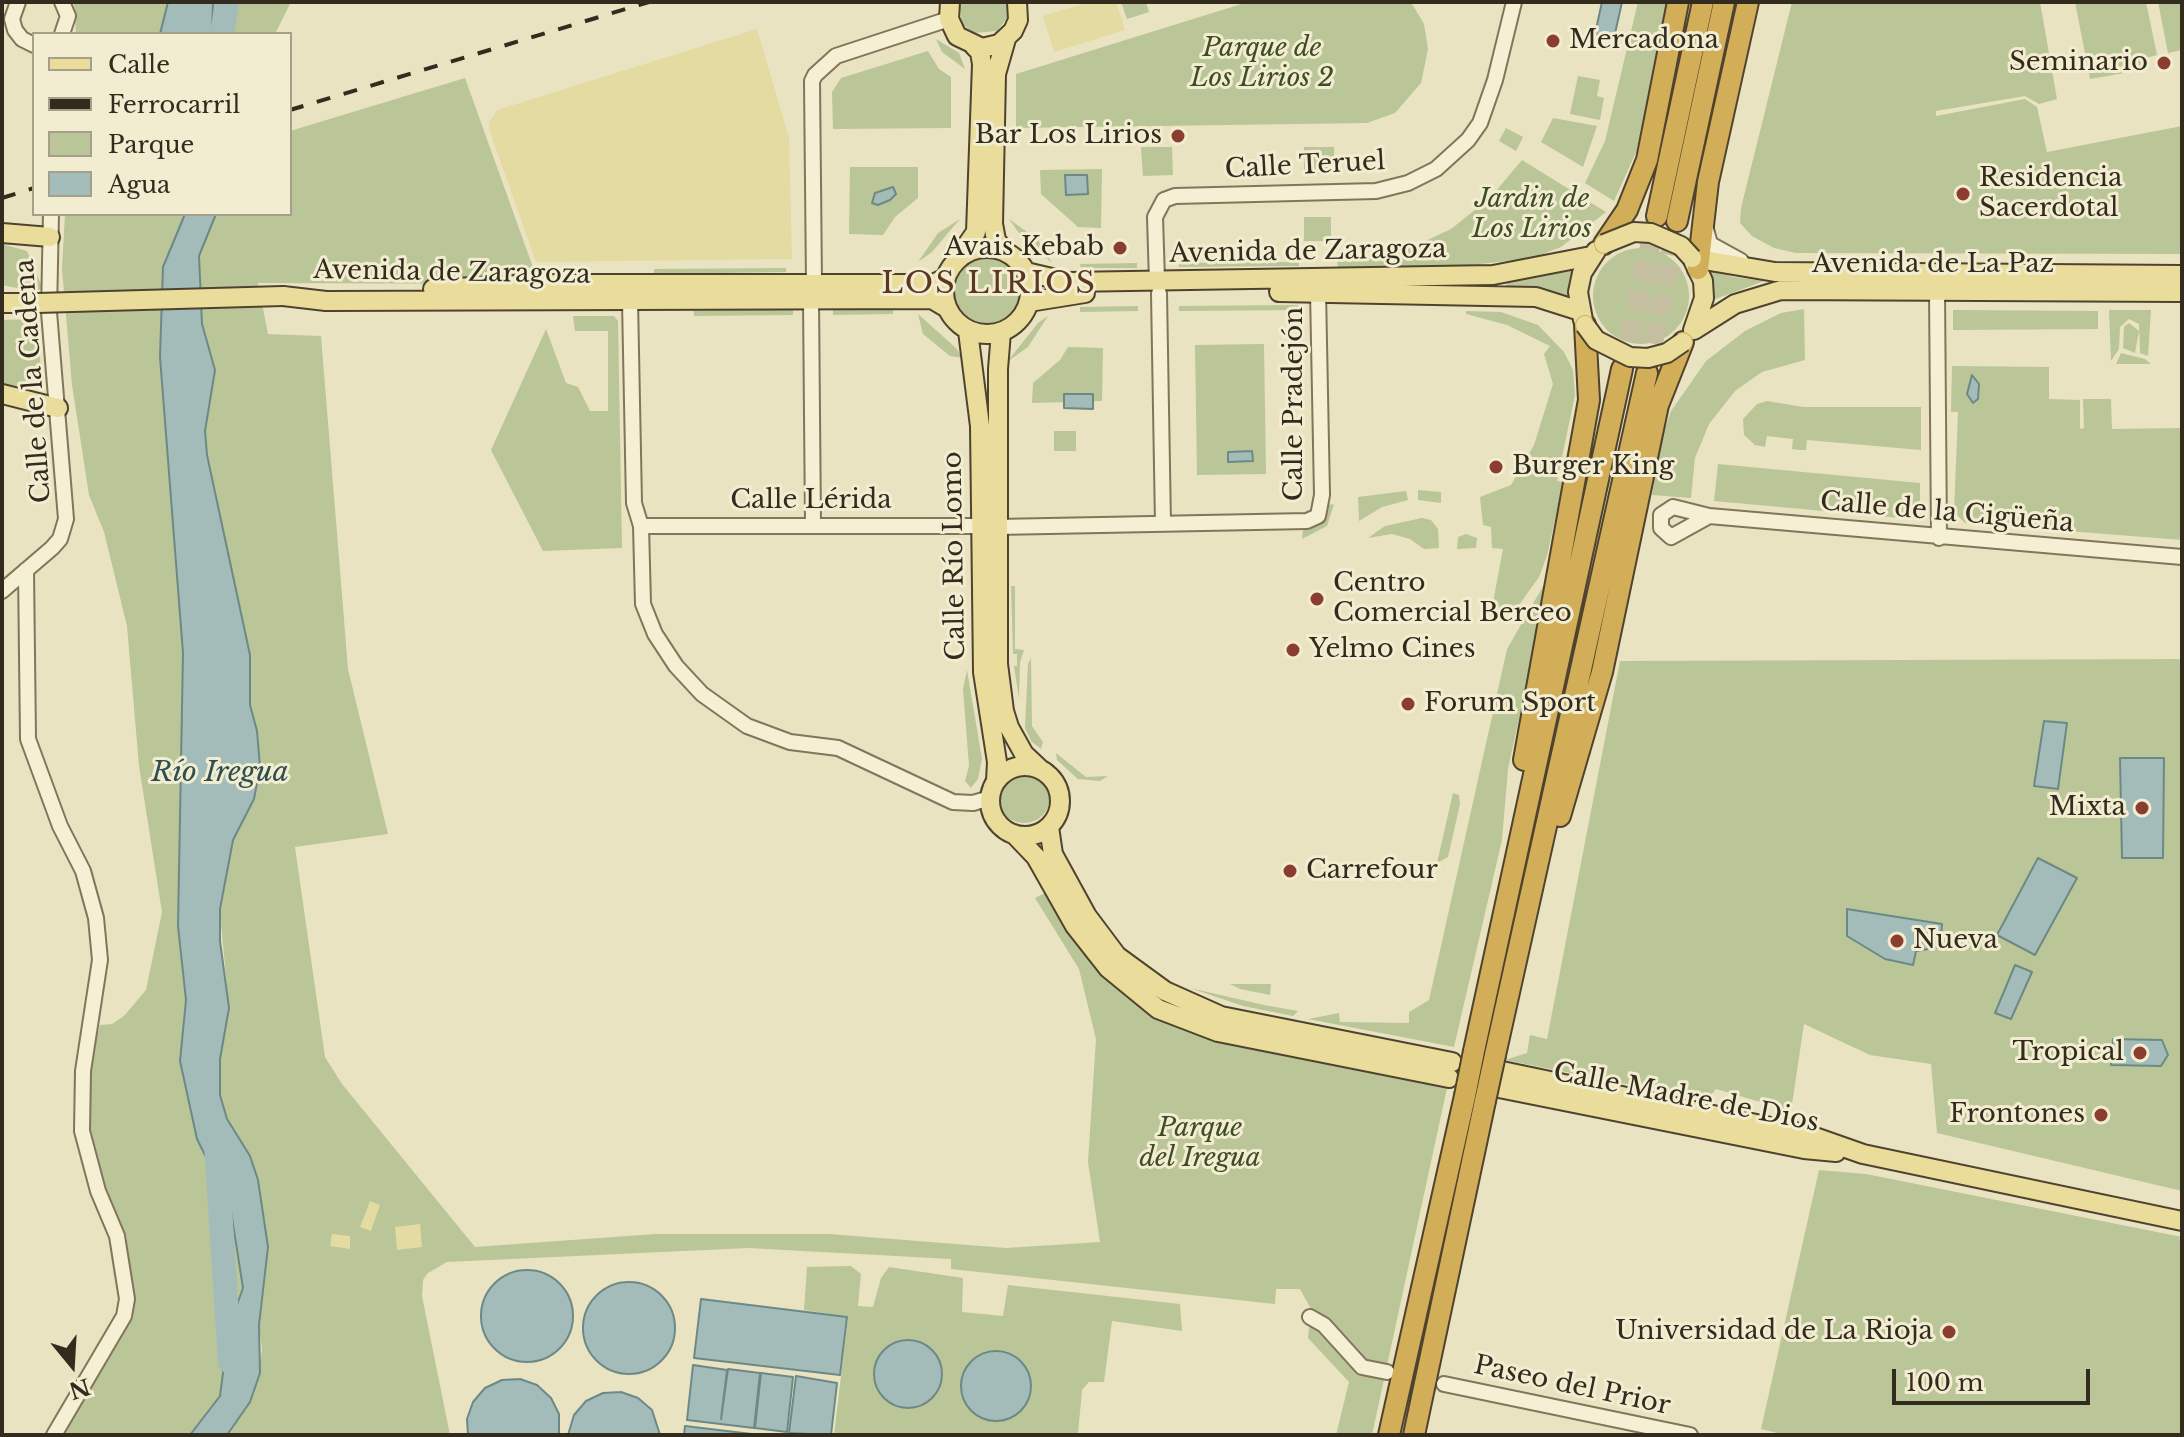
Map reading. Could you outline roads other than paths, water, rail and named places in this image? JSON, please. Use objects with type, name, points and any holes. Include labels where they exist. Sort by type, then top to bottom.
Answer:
[{"type":"highway","points":[[1597,250],[1627,210],[1647,160],[1666,53],[1680,2]]},
{"type":"highway","points":[[1657,216],[1703,2]]},
{"type":"highway","points":[[1677,221],[1724,2]]},
{"type":"highway","points":[[1696,262],[1706,194],[1748,2]]},
{"type":"highway","points":[[1485,1001],[1494,919],[1589,400],[1582,318]]},
{"type":"highway","points":[[1538,863],[1559,818],[1602,672],[1658,405],[1688,336]]},
{"type":"highway","points":[[1389,1435],[1622,369]]},
{"type":"highway","points":[[1414,1435],[1495,1079],[1538,863],[1647,373]]},
{"type":"main road","points":[[949,10],[957,36],[980,52],[982,64],[976,232],[971,244],[950,270],[947,308],[968,331],[979,334],[1001,332],[1014,325],[1029,302],[1026,272],[996,240],[993,224],[996,74],[1006,39],[1018,20],[1017,2]]},
{"type":"main road","points":[[974,46],[991,47],[1006,39]]},
{"type":"main road","points":[[1634,232],[1651,233],[1681,246],[1696,262],[1704,298],[1688,336],[1658,355],[1630,357],[1596,340],[1582,318],[1578,292],[1582,273],[1597,250],[1634,232]]},
{"type":"main road","points":[[2,233],[50,237]]},
{"type":"main road","points":[[950,270],[978,249],[1004,251]]},
{"type":"main road","name":"Avenida de Zaragoza","points":[[1029,302],[1069,293],[1158,287],[1493,275],[1597,250]]},
{"type":"main road","name":"Avenida de La Paz","points":[[1696,262],[1775,272],[2182,275]]},
{"type":"main road","name":"Avenida de Zaragoza","points":[[283,296],[326,301],[630,301],[933,284],[950,270]]},
{"type":"main road","name":"Avenida de Zaragoza","points":[[1026,272],[1069,282],[1158,287],[1536,297],[1582,318]]},
{"type":"main road","name":"Avenida de Zaragoza","points":[[283,296],[539,284],[812,292],[932,299],[947,308]]},
{"type":"main road","name":"Avenida de La Paz","points":[[1688,336],[1735,304],[1781,290],[2182,292]]},
{"type":"main road","points":[[4,302],[283,296]]},
{"type":"main road","name":"Calle Río Lomo","points":[[968,331],[989,526]]},
{"type":"main road","name":"Calle Río Lomo","points":[[993,790],[997,762],[983,672],[1001,332]]},
{"type":"main road","points":[[2,394],[58,408]]},
{"type":"main road","name":"Calle Río Lomo","points":[[989,591],[1004,711],[1016,742],[1041,770]]},
{"type":"main road","points":[[1014,834],[1033,835],[1049,827],[1059,809],[1059,789],[1051,774],[1021,766],[1003,774],[993,790],[996,821],[1036,857],[1075,926],[1108,968],[1158,1009],[1218,1032],[1451,1070],[1221,1016],[1165,991],[1117,956],[1087,916],[1053,854],[1049,827]]},
{"type":"main road","name":"Calle Madre de Dios","points":[[1495,1079],[1809,1135],[1863,1154],[2182,1221]]},
{"type":"street","points":[[2,4],[8,2]]},
{"type":"street","points":[[18,2],[8,27],[32,44]]},
{"type":"street","name":"Calle Teruel","points":[[1158,287],[1155,217],[1164,200],[1175,196],[1376,191],[1408,183],[1436,169],[1468,140],[1480,123],[1495,80],[1514,2]]},
{"type":"street","points":[[63,32],[68,16],[64,3]]},
{"type":"street","points":[[813,525],[812,81],[819,69],[836,56],[949,10]]},
{"type":"street","name":"Avenida de La Paz","points":[[1706,194],[1706,235],[1710,244],[1722,254],[1775,272]]},
{"type":"street","name":"Calle de la Cadena","points":[[2,591],[60,539],[66,519],[49,312],[51,216]]},
{"type":"street","points":[[1158,287],[1163,524]]},
{"type":"street","name":"Calle Pradejón","points":[[1318,291],[1322,495],[1318,516]]},
{"type":"street","points":[[1937,291],[1939,538]]},
{"type":"street","points":[[630,301],[634,503],[641,526],[643,604],[655,634],[676,666],[702,694],[747,726],[790,742],[838,748],[953,802],[973,803],[993,790]]},
{"type":"street","name":"Calle Lérida","points":[[641,526],[1163,524],[1307,521],[1318,516]]},
{"type":"street","name":"Calle de la Cigüeña","points":[[1709,516],[2182,557]]},
{"type":"street","points":[[26,570],[28,739],[60,826],[83,871],[96,918],[100,960],[83,1071],[82,1131],[98,1191],[117,1236],[127,1299],[124,1316],[54,1435]]},
{"type":"street","points":[[1310,1317],[1324,1325],[1362,1367],[1387,1372]]},
{"type":"street","name":"Paseo del Prior","points":[[1444,1384],[1690,1435]]},
{"type":"water","points":[[168,2],[213,2],[212,32],[160,32]]},
{"type":"water","points":[[1602,2],[1622,2],[1614,38],[1595,34]]},
{"type":"water","points":[[1065,175],[1087,175],[1088,194],[1066,195]]},
{"type":"water","points":[[893,187],[896,194],[890,200],[878,205],[872,203],[875,193]]},
{"type":"water","name":"Río Iregua","points":[[184,216],[215,216],[199,256],[202,324],[215,370],[205,431],[207,455],[250,655],[250,705],[257,731],[260,767],[254,799],[233,840],[220,909],[220,941],[229,1008],[220,1059],[220,1095],[227,1119],[250,1156],[258,1180],[268,1247],[259,1325],[260,1373],[250,1402],[227,1435],[190,1435],[220,1396],[229,1327],[243,1288],[230,1205],[197,1139],[180,1061],[186,1000],[178,926],[183,653],[160,357],[163,267]]},
{"type":"water","points":[[1972,375],[1979,384],[1978,399],[1973,403],[1967,394]]},
{"type":"water","points":[[1064,394],[1093,394],[1093,409],[1064,408]]},
{"type":"water","points":[[1252,451],[1253,461],[1228,462],[1228,452]]},
{"type":"water","points":[[2044,721],[2067,723],[2058,789],[2034,786]]},
{"type":"water","name":"Mixta","points":[[2120,758],[2164,758],[2163,858],[2122,858]]},
{"type":"water","points":[[2038,858],[2077,878],[2035,955],[1997,935]]},
{"type":"water","name":"Nueva","points":[[1847,909],[1942,924],[1940,947],[1916,951],[1913,965],[1885,959],[1847,936]]},
{"type":"water","points":[[2015,965],[2032,972],[2011,1019],[1995,1013]]},
{"type":"water","name":"Tropical","points":[[2113,1039],[2162,1040],[2168,1055],[2161,1066],[2111,1065]]},
{"type":"water","points":[[527,1270],[545,1273],[560,1283],[570,1298],[573,1316],[570,1334],[560,1349],[545,1359],[527,1362],[509,1359],[494,1349],[484,1334],[481,1316],[484,1298],[494,1283],[509,1273]]},
{"type":"water","points":[[629,1282],[647,1285],[662,1295],[672,1310],[675,1328],[672,1346],[662,1361],[647,1371],[629,1374],[611,1371],[596,1361],[586,1346],[583,1328],[586,1310],[596,1295],[611,1285]]},
{"type":"water","points":[[701,1299],[847,1317],[840,1375],[694,1358]]},
{"type":"water","points":[[908,1340],[932,1350],[942,1374],[932,1398],[908,1408],[884,1398],[874,1374],[884,1350]]},
{"type":"water","points":[[996,1351],[1015,1357],[1025,1367],[1031,1386],[1025,1405],[1015,1415],[996,1421],[977,1415],[967,1405],[961,1386],[967,1367],[977,1357]]},
{"type":"water","points":[[693,1365],[727,1370],[721,1419],[728,1369],[760,1373],[754,1428],[687,1420]]},
{"type":"water","points":[[761,1373],[793,1377],[787,1432],[755,1428]]},
{"type":"water","points":[[796,1376],[837,1383],[831,1435],[789,1433]]},
{"type":"water","points":[[520,1379],[537,1385],[551,1398],[559,1414],[559,1435],[468,1435],[467,1419],[473,1402],[485,1388],[502,1380]]},
{"type":"water","points":[[621,1392],[638,1398],[652,1410],[660,1435],[568,1435],[574,1415],[586,1401],[603,1393]]},
{"type":"water","points":[[685,1426],[760,1435],[684,1435]]},
{"type":"waterway","name":"Río Iregua","points":[[222,32],[227,2]]},
{"type":"waterway","name":"Río Iregua","points":[[216,1144],[230,1362]]},
{"type":"tunnel","points":[[1622,369],[1657,216]]},
{"type":"tunnel","points":[[1647,373],[1677,221]]},
{"type":"railway","points":[[292,109],[649,2]]},
{"type":"railway","points":[[2,198],[32,189]]},
{"type":"place","name":"Mercadona","points":[[1553,41]]},
{"type":"place","name":"Seminario","points":[[2164,63]]},
{"type":"place","name":"Bar Los Lirios","points":[[1178,136]]},
{"type":"place","name":"Residencia Sacerdotal","points":[[1963,194]]},
{"type":"place","name":"Avais Kebab","points":[[1120,248]]},
{"type":"place","name":"Burger King","points":[[1496,467]]},
{"type":"place","name":"Centro Comercial Berceo","points":[[1317,599]]},
{"type":"place","name":"Yelmo Cines","points":[[1293,650]]},
{"type":"place","name":"Forum Sport","points":[[1408,704]]},
{"type":"place","name":"Mixta","points":[[2142,808]]},
{"type":"place","name":"Carrefour","points":[[1290,871]]},
{"type":"place","name":"Nueva","points":[[1897,941]]},
{"type":"place","name":"Tropical","points":[[2140,1053]]},
{"type":"place","name":"Frontones","points":[[2101,1115]]},
{"type":"place","name":"Universidad de La Rioja","points":[[1949,1332]]},
{"type":"district","name":"LOS LIRIOS","points":[[989,285]]},
{"type":"park label","name":"Parque de Los Lirios 2","points":[[1262,64]]},
{"type":"park label","name":"Jardin de Los Lirios","points":[[1532,215]]},
{"type":"park label","name":"Parque del Iregua","points":[[1200,1144]]}]
